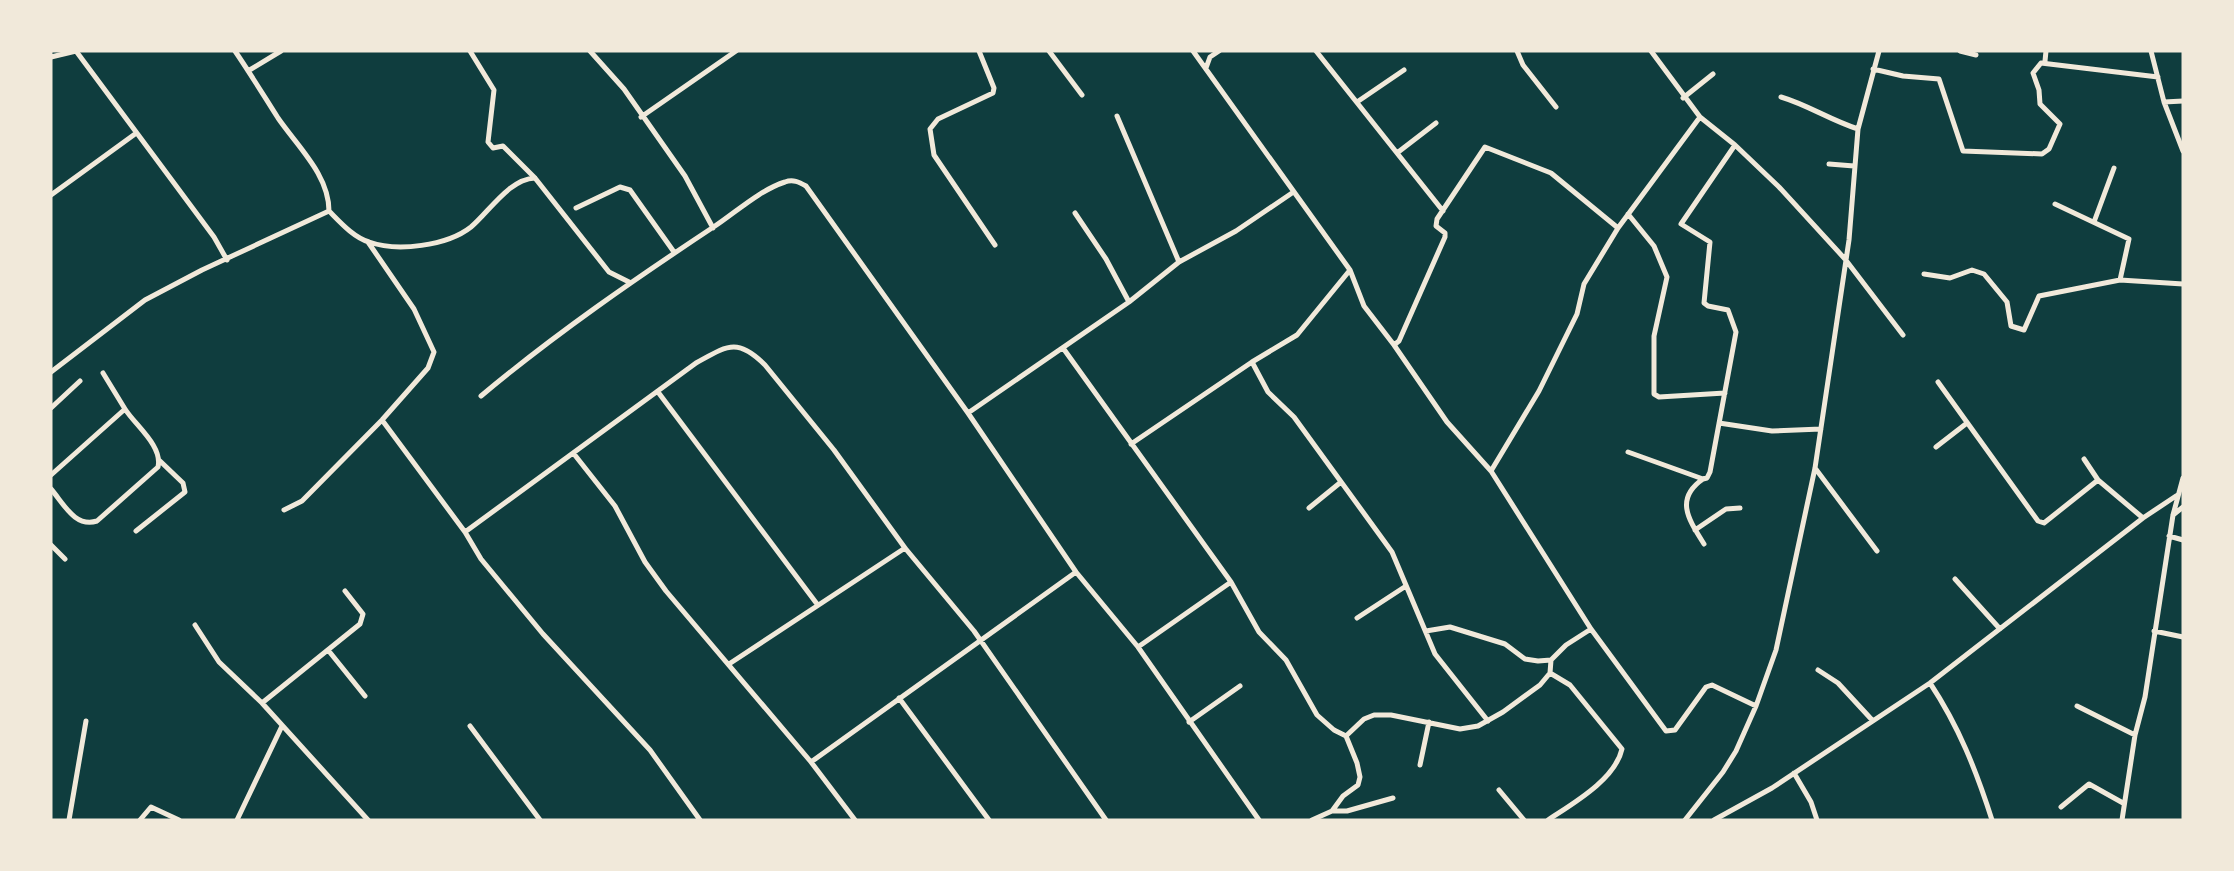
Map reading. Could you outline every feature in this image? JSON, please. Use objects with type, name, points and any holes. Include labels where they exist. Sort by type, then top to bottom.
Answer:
[{"type":"street","points":[[51,57],[76,51],[135,134],[214,237],[228,260]]},
{"type":"street","points":[[235,51],[279,119],[299,143],[325,187],[329,211],[348,229],[368,242],[414,309],[434,352],[428,368],[382,420],[302,501],[284,510]]},
{"type":"street","points":[[248,71],[281,51]]},
{"type":"street","points":[[470,51],[494,90],[488,142],[493,148],[503,146],[535,178],[609,272],[632,283]]},
{"type":"street","points":[[590,51],[624,89],[641,117],[685,176],[713,228]]},
{"type":"street","points":[[641,117],[736,51]]},
{"type":"street","points":[[979,51],[994,88],[993,93],[938,119],[930,129],[934,155],[995,245]]},
{"type":"street","points":[[1049,51],[1082,95]]},
{"type":"street","points":[[1193,51],[1350,270],[1364,306],[1447,422],[1491,471],[1591,629],[1666,731],[1675,730],[1706,687],[1712,685],[1756,706]]},
{"type":"street","points":[[1206,68],[1210,57],[1219,51]]},
{"type":"street","points":[[1316,51],[1443,211]]},
{"type":"street","points":[[1517,51],[1523,65],[1556,107]]},
{"type":"street","points":[[1651,51],[1683,98],[1700,117],[1735,145],[1779,187],[1845,259],[1903,335]]},
{"type":"street","points":[[1685,820],[1723,772],[1756,706],[1776,650],[1815,468],[1845,259],[1858,129],[1879,51]]},
{"type":"street","points":[[1960,51],[1976,55]]},
{"type":"street","points":[[1873,69],[1903,76],[1938,79],[1964,151],[2042,154],[2049,149],[2060,124],[2040,104],[2039,90],[2033,73],[2045,61],[2046,51]]},
{"type":"street","points":[[2151,51],[2164,102],[2183,151]]},
{"type":"street","points":[[2045,61],[2158,77]]},
{"type":"street","points":[[1357,102],[1404,70]]},
{"type":"street","points":[[1683,98],[1713,74]]},
{"type":"street","points":[[1781,97],[1806,105],[1826,119],[1858,129]]},
{"type":"street","points":[[2164,102],[2183,101]]},
{"type":"street","points":[[1117,116],[1179,262]]},
{"type":"street","points":[[1491,471],[1539,391],[1577,314],[1584,284],[1618,228],[1700,117]]},
{"type":"street","points":[[1397,153],[1436,123]]},
{"type":"street","points":[[51,195],[135,134]]},
{"type":"street","points":[[1704,544],[1685,509],[1686,498],[1693,486],[1707,478],[1710,472],[1736,332],[1728,310],[1704,303],[1710,242],[1681,225],[1735,145]]},
{"type":"street","points":[[1394,345],[1399,341],[1445,237],[1436,223],[1480,151],[1489,147],[1551,173],[1618,228]]},
{"type":"street","points":[[1829,164],[1854,166]]},
{"type":"street","points":[[2094,222],[2114,168]]},
{"type":"street","points":[[368,242],[405,247],[461,234],[510,190],[527,178],[535,178]]},
{"type":"street","points":[[482,396],[515,368],[675,252],[785,182],[796,181],[806,186],[968,413],[1076,572],[1138,647],[1259,820]]},
{"type":"street","points":[[576,208],[620,187],[630,190],[675,252]]},
{"type":"street","points":[[968,413],[1129,302],[1179,262],[1236,231],[1293,193]]},
{"type":"street","points":[[2055,204],[2129,239],[2120,280]]},
{"type":"street","points":[[51,372],[145,300],[329,211]]},
{"type":"street","points":[[1075,213],[1106,259],[1129,302]]},
{"type":"street","points":[[1628,214],[1654,246],[1667,277],[1654,336],[1654,394],[1659,397],[1725,393]]},
{"type":"street","points":[[1131,444],[1297,335],[1350,270]]},
{"type":"street","points":[[1924,274],[1950,278],[1972,270],[1984,274],[2007,302],[2011,326],[2024,330],[2029,324],[2039,296],[2120,280],[2183,284]]},
{"type":"street","points":[[465,532],[552,466],[574,454],[696,363],[725,347],[739,345],[753,352],[787,389],[905,548],[979,640],[1106,820]]},
{"type":"street","points":[[1063,348],[1231,582],[1259,632],[1286,660],[1317,715],[1334,730],[1346,736],[1357,763],[1360,782],[1332,811],[1312,820]]},
{"type":"street","points":[[1252,363],[1268,392],[1294,417],[1392,552],[1435,654],[1488,721]]},
{"type":"street","points":[[103,373],[125,409],[156,449],[160,461],[183,483],[185,492],[136,531]]},
{"type":"street","points":[[51,408],[80,381]]},
{"type":"street","points":[[1938,382],[2041,523],[2098,480]]},
{"type":"street","points":[[658,392],[817,604]]},
{"type":"street","points":[[51,476],[125,409]]},
{"type":"street","points":[[382,420],[465,532],[481,559],[543,634],[650,750],[700,820]]},
{"type":"street","points":[[1719,423],[1772,431],[1821,429]]},
{"type":"street","points":[[1936,447],[1968,423]]},
{"type":"street","points":[[1628,452],[1703,479]]},
{"type":"street","points":[[574,454],[615,506],[645,562],[666,591],[811,762],[855,820]]},
{"type":"street","points":[[2084,459],[2098,480],[2143,518]]},
{"type":"street","points":[[51,489],[79,522],[87,524],[97,521],[158,467],[160,461]]},
{"type":"street","points":[[1815,468],[1877,551]]},
{"type":"street","points":[[2122,820],[2122,803],[2145,697],[2176,496],[2183,478]]},
{"type":"street","points":[[1309,508],[1341,482]]},
{"type":"street","points":[[1714,820],[1741,807],[1930,683],[2143,518],[2176,496]]},
{"type":"street","points":[[2173,515],[2183,507]]},
{"type":"street","points":[[1695,530],[1726,509],[1740,508]]},
{"type":"street","points":[[2169,536],[2183,540]]},
{"type":"street","points":[[51,545],[65,559]]},
{"type":"street","points":[[729,664],[905,548]]},
{"type":"street","points":[[811,762],[1076,572]]},
{"type":"street","points":[[1955,579],[2000,628]]},
{"type":"street","points":[[1138,647],[1231,582]]},
{"type":"street","points":[[1357,618],[1406,586]]},
{"type":"street","points":[[262,703],[362,620],[363,614],[345,591]]},
{"type":"street","points":[[195,625],[219,662],[262,703],[368,820]]},
{"type":"street","points":[[1426,631],[1450,627],[1506,644],[1531,661],[1551,660]]},
{"type":"street","points":[[1346,736],[1364,719],[1374,715],[1429,722],[1467,730],[1488,721],[1540,685],[1550,673],[1551,660],[1566,645],[1591,629]]},
{"type":"street","points":[[2154,631],[2183,637]]},
{"type":"street","points":[[328,650],[365,696]]},
{"type":"street","points":[[1818,670],[1846,690],[1872,721]]},
{"type":"street","points":[[1548,820],[1588,794],[1620,757],[1622,749],[1570,685],[1550,673]]},
{"type":"street","points":[[1930,683],[1953,718],[1972,759],[1992,820]]},
{"type":"street","points":[[1189,722],[1240,686]]},
{"type":"street","points":[[899,698],[989,820]]},
{"type":"street","points":[[2077,706],[2135,735]]},
{"type":"street","points":[[69,820],[86,721]]},
{"type":"street","points":[[1419,765],[1429,722]]},
{"type":"street","points":[[237,820],[282,726]]},
{"type":"street","points":[[470,726],[540,820]]},
{"type":"street","points":[[1794,773],[1811,802],[1817,820]]},
{"type":"street","points":[[2061,807],[2089,784],[2122,803]]},
{"type":"street","points":[[1499,790],[1524,820]]},
{"type":"street","points":[[1332,811],[1347,811],[1393,798]]},
{"type":"street","points":[[140,820],[151,807],[179,820]]}]
